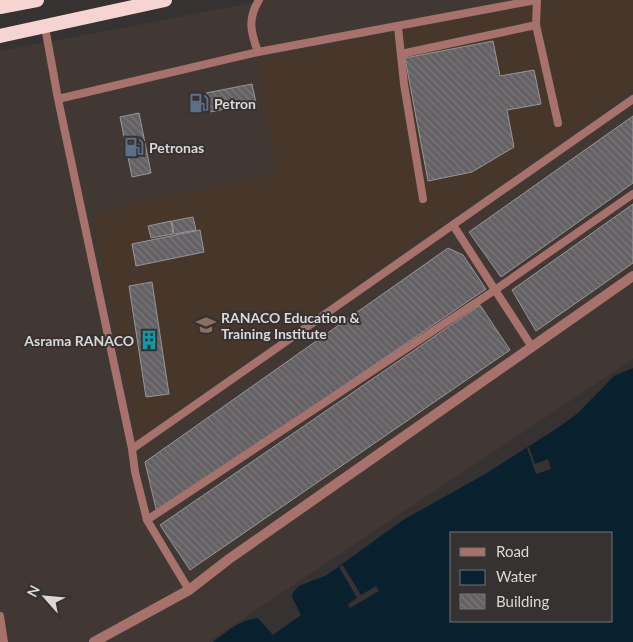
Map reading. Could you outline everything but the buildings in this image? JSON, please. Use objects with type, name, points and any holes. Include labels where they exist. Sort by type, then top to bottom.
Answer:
[{"type":"highway","points":[[0,6],[37,0]]},
{"type":"highway","points":[[0,36],[165,0]]},
{"type":"street","points":[[94,642],[189,590],[229,559],[633,276]]},
{"type":"lane","points":[[258,52],[250,23],[259,0]]},
{"type":"lane","points":[[58,99],[258,52],[536,0],[536,25],[558,123]]},
{"type":"lane","points":[[401,54],[536,25]]},
{"type":"lane","points":[[45,27],[58,99],[132,449],[135,472],[148,520],[189,590]]},
{"type":"lane","points":[[398,27],[404,84],[423,199]]},
{"type":"lane","points":[[132,449],[633,99]]},
{"type":"lane","points":[[148,520],[495,290],[633,194]]},
{"type":"lane","points":[[453,226],[532,347]]},
{"type":"lane","points":[[0,616],[4,642]]},
{"type":"shaded area","points":[[268,0],[633,0],[633,359],[208,642],[0,642],[0,51]]},
{"type":"shaded area","name":"RANACO Education & Training Institute","points":[[559,0],[633,0],[633,90],[137,438],[93,213],[277,173],[256,60]]},
{"type":"water","points":[[633,368],[633,642],[213,642],[240,623],[258,618],[273,635],[301,615],[292,597],[293,592],[299,586],[327,575],[403,520],[487,473],[577,414],[614,376]]},
{"type":"pier","points":[[529,447],[535,464],[548,459],[551,469],[536,474],[527,448]]},
{"type":"pier","points":[[343,565],[361,595],[376,586],[379,591],[350,608],[348,604],[357,598],[339,567]]},
{"type":"place","name":"Petron","points":[[199,103]]},
{"type":"place","name":"Petronas","points":[[134,147]]},
{"type":"place","name":"RANACO Education & Training Institute","points":[[206,325]]},
{"type":"place","name":"Asrama RANACO","points":[[149,340]]}]
